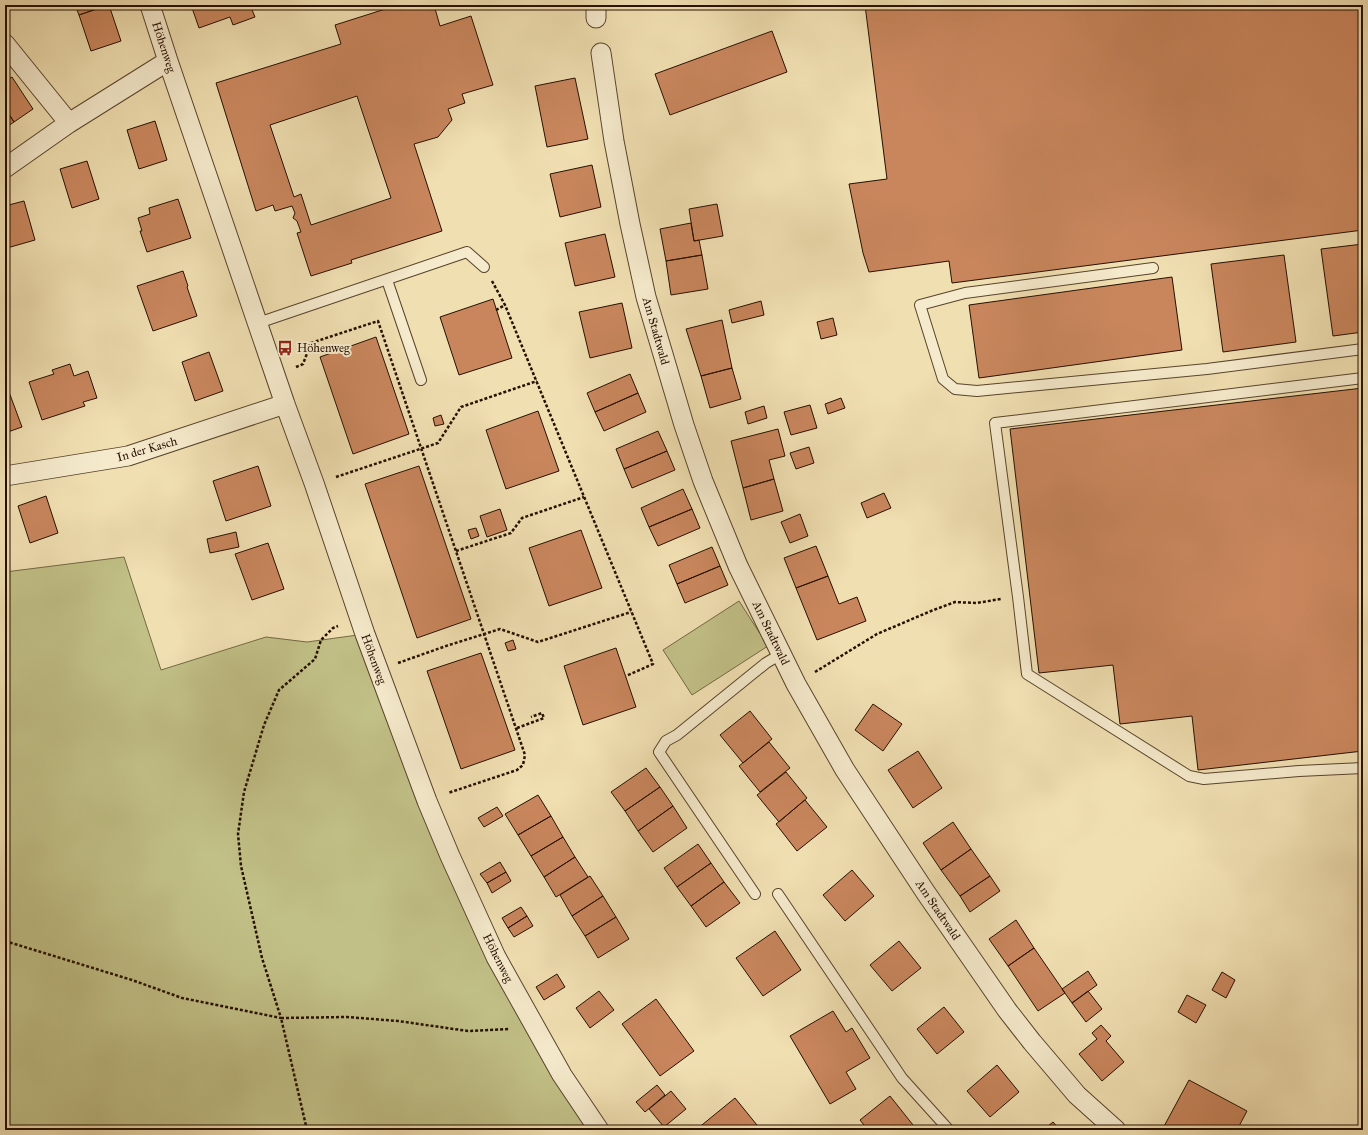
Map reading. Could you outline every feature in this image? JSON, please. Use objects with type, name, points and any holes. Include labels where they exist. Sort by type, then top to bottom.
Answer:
[{"type":"street","name":"Höhenweg","points":[[150,5],[284,404],[314,484],[391,707],[427,800],[450,856],[496,957],[562,1075],[599,1130]]},
{"type":"street","points":[[5,44],[68,123]]},
{"type":"street","name":"Am Stadtwald","points":[[601,53],[614,141],[646,298],[703,481],[738,566],[796,684],[844,770],[926,893],[1007,1010],[1032,1042],[1077,1095],[1116,1130]]},
{"type":"street","points":[[5,168],[68,123],[168,61]]},
{"type":"street","name":"In der Kasch","points":[[5,476],[128,456],[284,404]]},
{"type":"lane","points":[[258,323],[467,252],[484,267]]},
{"type":"lane","points":[[1153,268],[965,293],[920,305],[943,379],[955,389],[977,391],[1207,369],[1363,349]]},
{"type":"lane","points":[[387,280],[421,380]]},
{"type":"lane","points":[[1363,378],[995,423],[1027,674],[1189,776],[1204,779],[1299,771],[1363,768]]},
{"type":"lane","points":[[755,894],[659,752],[666,741],[677,735],[766,663],[781,654]]},
{"type":"lane","points":[[778,894],[902,1078],[949,1130]]},
{"type":"path","points":[[484,267],[505,305],[653,664],[626,676]]},
{"type":"path","points":[[496,310],[505,305]]},
{"type":"path","points":[[275,374],[302,365],[311,344],[378,321],[526,755],[521,767],[517,770],[427,800]]},
{"type":"path","points":[[314,484],[438,443],[461,407],[537,381]]},
{"type":"path","points":[[456,551],[511,533],[522,518],[584,497]]},
{"type":"path","points":[[796,684],[877,634],[943,606],[955,602],[976,603],[1018,597]]},
{"type":"path","points":[[379,669],[484,633],[500,629],[538,642],[631,612]]},
{"type":"path","points":[[307,1130],[281,1018],[262,958],[241,866],[238,834],[244,792],[264,725],[279,690],[315,659],[321,640],[333,628],[359,616]]},
{"type":"path","points":[[517,728],[544,718],[542,713],[531,717]]},
{"type":"path","points":[[5,941],[132,980],[182,998],[281,1018],[346,1017],[398,1021],[468,1031],[502,1030],[534,1025]]},
{"type":"shaded area","points":[[124,557],[161,670],[266,637],[307,642],[365,634],[450,856],[599,1130],[5,1130],[5,572]]},
{"type":"shaded area","points":[[739,601],[768,646],[692,695],[663,650]]},
{"type":"building","points":[[75,5],[108,5],[79,15]]},
{"type":"building","points":[[109,5],[121,41],[91,51],[79,15]]},
{"type":"building","points":[[191,5],[250,5],[255,17],[233,25],[230,17],[199,28]]},
{"type":"building","points":[[398,5],[434,5],[440,26],[471,16],[493,85],[462,94],[465,103],[448,109],[452,120],[438,137],[414,144],[442,231],[351,260],[352,263],[311,276],[297,233],[301,232],[297,221],[293,218],[295,213],[292,206],[275,211],[273,205],[256,211],[216,83],[341,44],[335,25]],"holes":[[[357,96],[391,198],[311,225],[301,194],[294,197],[270,125]]]},
{"type":"building","points":[[865,5],[1363,5],[1363,230],[952,283],[949,261],[869,272],[863,253],[849,184],[887,179]]},
{"type":"building","points":[[772,31],[787,72],[670,115],[655,74]]},
{"type":"building","points":[[12,77],[33,109],[14,122],[5,108],[5,81]]},
{"type":"building","points":[[575,78],[588,139],[547,147],[535,86]]},
{"type":"building","points":[[5,108],[14,122],[5,128]]},
{"type":"building","points":[[155,121],[167,160],[139,169],[127,130]]},
{"type":"building","points":[[87,161],[99,199],[72,208],[60,169]]},
{"type":"building","points":[[592,165],[601,207],[560,217],[550,174]]},
{"type":"building","points":[[178,199],[191,238],[147,252],[140,231],[142,231],[138,218],[150,214],[149,208]]},
{"type":"building","points":[[24,201],[35,240],[7,248],[5,242],[5,206]]},
{"type":"building","points":[[717,204],[723,236],[694,241],[689,209]]},
{"type":"building","points":[[691,223],[694,241],[699,240],[702,255],[666,261],[660,229]]},
{"type":"building","points":[[605,234],[615,277],[575,286],[565,243]]},
{"type":"building","points":[[1363,244],[1363,332],[1333,336],[1321,249]]},
{"type":"building","points":[[702,255],[708,289],[671,295],[666,261]]},
{"type":"building","points":[[1284,255],[1296,342],[1223,352],[1211,264]]},
{"type":"building","points":[[183,271],[197,316],[153,331],[137,286]]},
{"type":"building","points":[[1172,277],[1182,350],[979,378],[969,305]]},
{"type":"building","points":[[493,299],[512,358],[459,375],[440,317]]},
{"type":"building","points":[[761,301],[764,315],[732,323],[729,310]]},
{"type":"building","points":[[622,303],[632,348],[590,358],[579,312]]},
{"type":"building","points":[[833,318],[837,335],[821,339],[817,322]]},
{"type":"building","points":[[722,320],[732,368],[701,376],[686,329]]},
{"type":"building","points":[[376,337],[409,434],[353,454],[320,357]]},
{"type":"building","points":[[209,352],[223,391],[195,401],[182,362]]},
{"type":"building","points":[[70,364],[74,376],[88,371],[97,398],[83,402],[85,406],[42,420],[29,382],[54,374],[52,370]]},
{"type":"building","points":[[732,368],[741,399],[710,408],[701,376]]},
{"type":"building","points":[[630,374],[638,393],[595,412],[587,393]]},
{"type":"building","points":[[1363,388],[1363,751],[1198,770],[1192,716],[1120,724],[1113,665],[1039,673],[1010,429]]},
{"type":"building","points":[[9,392],[22,427],[5,433],[5,393]]},
{"type":"building","points":[[638,393],[646,412],[604,431],[595,412]]},
{"type":"building","points":[[841,398],[845,408],[828,414],[825,404]]},
{"type":"building","points":[[810,405],[817,428],[791,435],[784,412]]},
{"type":"building","points":[[764,406],[767,418],[748,424],[745,412]]},
{"type":"building","points":[[538,411],[559,471],[506,489],[486,430]]},
{"type":"building","points":[[441,415],[444,424],[435,426],[433,418]]},
{"type":"building","points":[[778,429],[785,456],[769,460],[774,479],[743,488],[731,441]]},
{"type":"building","points":[[658,431],[667,451],[624,469],[616,449]]},
{"type":"building","points":[[809,447],[814,463],[796,469],[790,453]]},
{"type":"building","points":[[667,451],[675,470],[632,488],[624,469]]},
{"type":"building","points":[[258,466],[271,506],[226,521],[213,481]]},
{"type":"building","points":[[419,466],[471,619],[417,638],[365,484]]},
{"type":"building","points":[[774,479],[783,511],[751,520],[743,488]]},
{"type":"building","points":[[683,489],[692,509],[649,527],[641,508]]},
{"type":"building","points":[[884,493],[891,508],[867,518],[861,503]]},
{"type":"building","points":[[46,496],[58,533],[30,543],[18,506]]},
{"type":"building","points":[[500,509],[507,530],[487,537],[480,516]]},
{"type":"building","points":[[692,509],[700,528],[658,546],[649,527]]},
{"type":"building","points":[[800,514],[808,536],[790,543],[781,522]]},
{"type":"building","points":[[476,528],[479,536],[471,539],[468,530]]},
{"type":"building","points":[[581,530],[602,588],[549,606],[529,548]]},
{"type":"building","points":[[236,532],[239,547],[210,553],[207,539]]},
{"type":"building","points":[[268,543],[284,589],[252,600],[235,554]]},
{"type":"building","points":[[816,546],[828,576],[796,588],[784,558]]},
{"type":"building","points":[[712,547],[720,566],[677,584],[669,565]]},
{"type":"building","points":[[720,566],[728,585],[685,603],[677,584]]},
{"type":"building","points":[[828,576],[839,604],[857,597],[866,621],[817,640],[796,588]]},
{"type":"building","points":[[513,640],[516,649],[508,651],[505,643]]},
{"type":"building","points":[[616,648],[636,707],[583,725],[564,666]]},
{"type":"building","points":[[481,653],[515,750],[461,769],[427,671]]},
{"type":"building","points":[[873,704],[902,724],[883,751],[855,730]]},
{"type":"building","points":[[750,711],[772,739],[743,763],[720,735]]},
{"type":"building","points":[[769,742],[790,768],[760,792],[739,766]]},
{"type":"building","points":[[918,751],[942,788],[913,808],[888,770]]},
{"type":"building","points":[[646,768],[660,787],[625,811],[611,792]]},
{"type":"building","points":[[786,772],[807,798],[779,822],[757,795]]},
{"type":"building","points":[[660,787],[673,806],[638,831],[625,811]]},
{"type":"building","points":[[538,795],[551,816],[518,835],[505,814]]},
{"type":"building","points":[[805,800],[827,827],[797,851],[776,824]]},
{"type":"building","points":[[673,806],[687,828],[653,852],[638,831]]},
{"type":"building","points":[[497,807],[503,816],[484,827],[478,818]]},
{"type":"building","points":[[551,816],[563,837],[531,856],[518,835]]},
{"type":"building","points":[[953,822],[971,849],[941,870],[923,843]]},
{"type":"building","points":[[563,837],[575,857],[544,877],[531,856]]},
{"type":"building","points":[[698,844],[711,863],[677,887],[664,868]]},
{"type":"building","points":[[971,849],[990,876],[960,896],[941,870]]},
{"type":"building","points":[[575,857],[588,877],[556,897],[544,877]]},
{"type":"building","points":[[500,862],[506,872],[487,883],[480,874]]},
{"type":"building","points":[[711,863],[724,882],[691,906],[677,887]]},
{"type":"building","points":[[852,870],[874,896],[845,921],[823,895]]},
{"type":"building","points":[[506,872],[511,881],[492,893],[487,883]]},
{"type":"building","points":[[590,876],[603,896],[572,916],[560,895]]},
{"type":"building","points":[[990,876],[1000,891],[970,912],[960,896]]},
{"type":"building","points":[[724,882],[740,903],[706,927],[691,906]]},
{"type":"building","points":[[603,896],[616,917],[585,936],[572,916]]},
{"type":"building","points":[[521,907],[527,916],[508,928],[502,918]]},
{"type":"building","points":[[527,916],[533,926],[514,937],[508,928]]},
{"type":"building","points":[[616,917],[629,939],[598,958],[585,936]]},
{"type":"building","points":[[1016,920],[1034,948],[1008,966],[989,939]]},
{"type":"building","points":[[775,931],[801,970],[763,996],[736,958]]},
{"type":"building","points":[[899,941],[921,968],[892,991],[870,965]]},
{"type":"building","points":[[1034,948],[1065,993],[1038,1011],[1008,966]]},
{"type":"building","points":[[1088,971],[1097,985],[1072,1003],[1062,989]]},
{"type":"building","points":[[1222,972],[1235,980],[1226,998],[1212,990]]},
{"type":"building","points":[[557,974],[565,987],[544,1000],[536,987]]},
{"type":"building","points":[[599,991],[614,1010],[590,1028],[576,1008]]},
{"type":"building","points":[[1088,991],[1102,1009],[1086,1022],[1072,1003]]},
{"type":"building","points":[[1187,995],[1206,1005],[1196,1023],[1178,1012]]},
{"type":"building","points":[[656,999],[694,1051],[660,1076],[622,1024]]},
{"type":"building","points":[[944,1007],[964,1032],[937,1054],[917,1029]]},
{"type":"building","points":[[833,1011],[846,1032],[852,1028],[870,1058],[846,1072],[856,1089],[830,1104],[790,1036]]},
{"type":"building","points":[[1101,1025],[1111,1036],[1106,1041],[1124,1062],[1102,1081],[1079,1054],[1097,1039],[1092,1033]]},
{"type":"building","points":[[997,1065],[1019,1092],[990,1117],[967,1091]]},
{"type":"building","points":[[1189,1080],[1247,1111],[1237,1130],[1199,1130],[1196,1128],[1194,1130],[1162,1130]]},
{"type":"building","points":[[657,1085],[665,1095],[645,1112],[636,1102]]},
{"type":"building","points":[[671,1091],[686,1109],[664,1127],[649,1109]]},
{"type":"building","points":[[890,1096],[917,1130],[868,1130],[860,1120]]},
{"type":"building","points":[[735,1098],[761,1130],[697,1129]]},
{"type":"building","points":[[1053,1122],[1060,1130],[1043,1130]]},
{"type":"place","name":"Höhenweg","points":[[285,348]]}]
